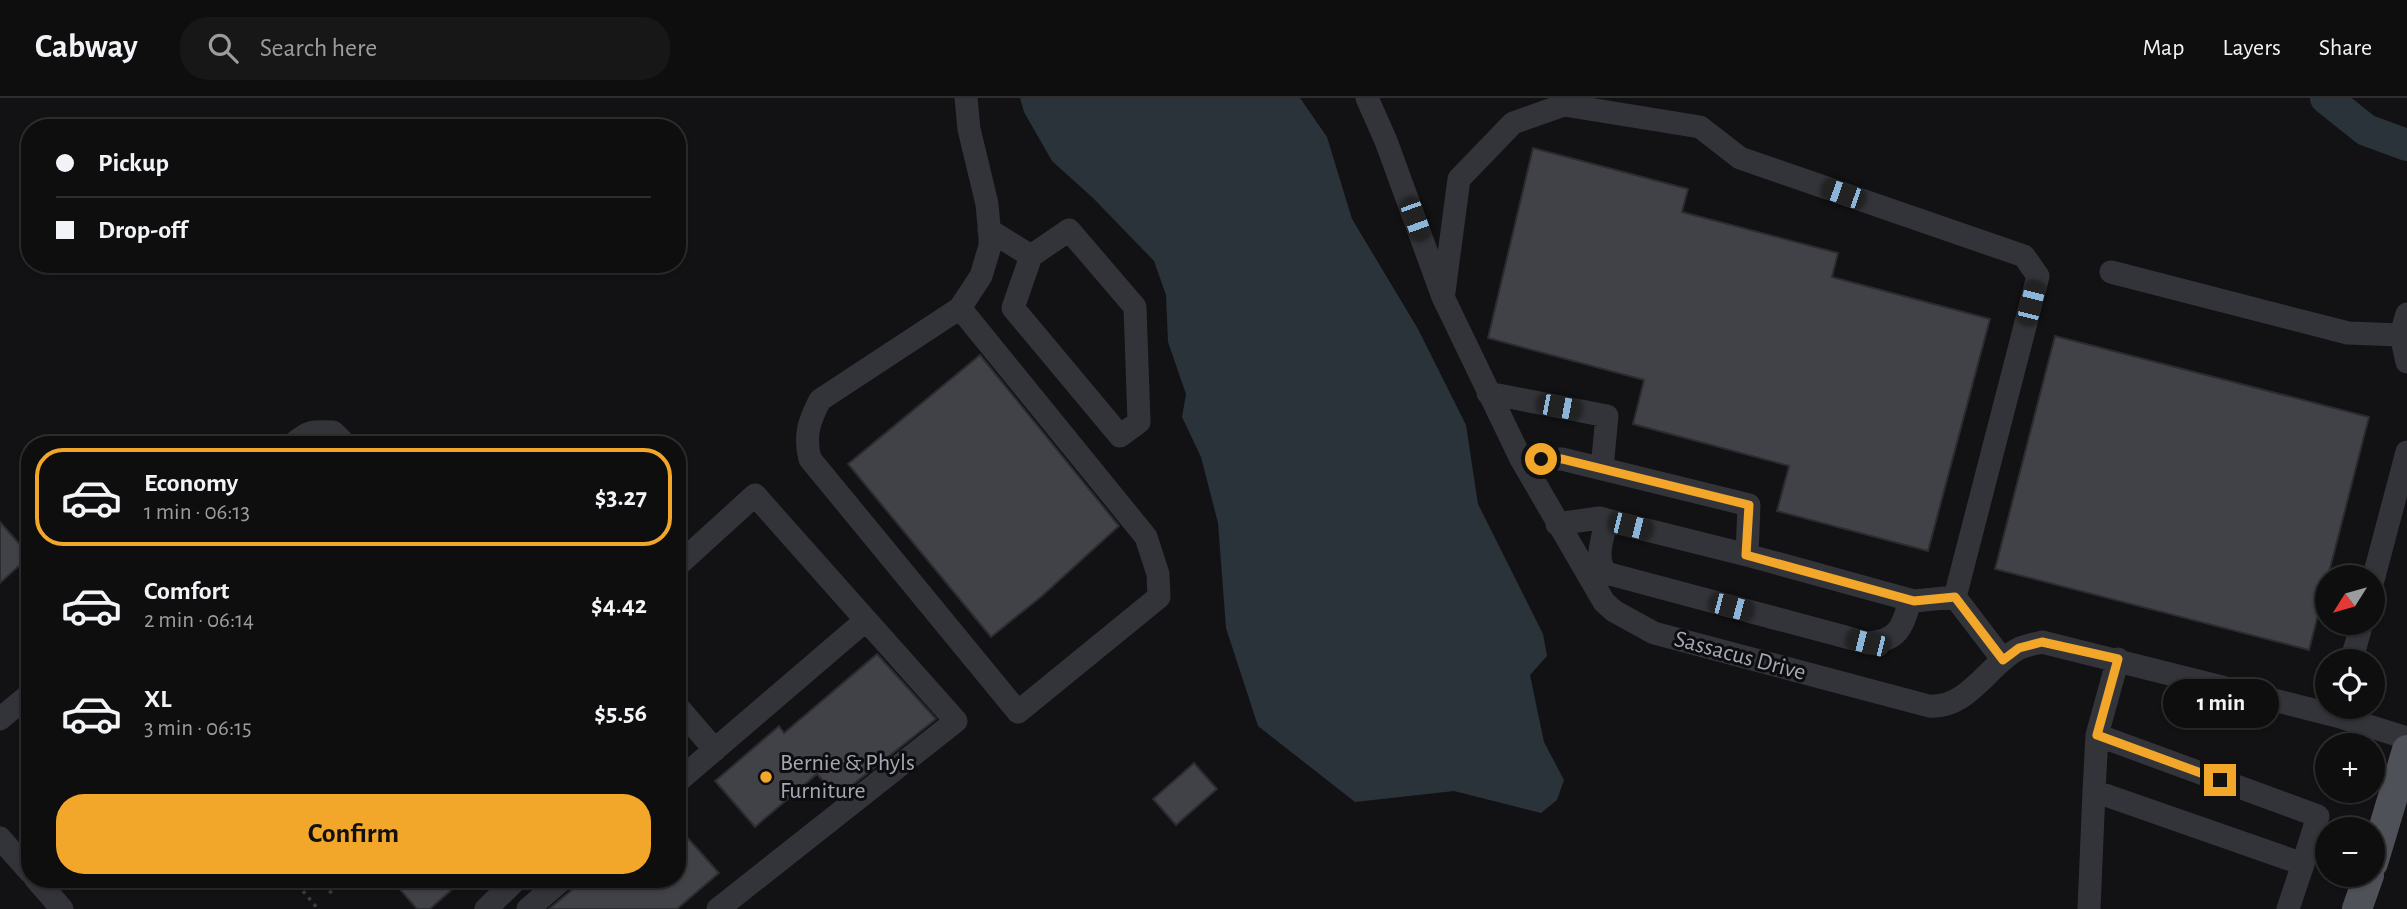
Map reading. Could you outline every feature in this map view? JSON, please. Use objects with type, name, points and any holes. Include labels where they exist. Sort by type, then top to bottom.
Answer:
[{"type":"main road","points":[[2385,823],[2407,750]]},
{"type":"main road","points":[[2357,909],[2365,887]]},
{"type":"street","points":[[960,308],[1146,537],[1158,574],[1159,597],[1018,712],[810,459],[806,445],[810,419],[820,400],[960,308],[981,276],[990,246],[989,230],[986,204],[969,130],[966,98]]},
{"type":"street","name":"Sassacus Drive","points":[[1367,98],[1386,141],[1443,297],[1488,393],[1557,524],[1604,602],[1614,611],[1654,633],[1937,706],[1945,705],[1969,692],[2019,648],[2042,642],[2315,706]]},
{"type":"street","points":[[1443,297],[1459,179],[1513,123],[1564,105],[1700,127],[1740,158],[2024,256],[2038,276],[1955,597]]},
{"type":"street","points":[[989,230],[1031,256]]},
{"type":"street","points":[[1069,230],[1135,307],[1139,422],[1119,436],[1013,308],[1031,256],[1069,230]]},
{"type":"street","points":[[2111,272],[2348,333],[2404,325],[2407,362]]},
{"type":"street","points":[[1488,393],[1607,416],[1602,468]]},
{"type":"street","points":[[302,436],[307,432],[319,431],[333,432],[337,436]]},
{"type":"street","points":[[2377,565],[2407,452]]},
{"type":"street","points":[[1521,459],[1562,459],[1749,505],[1746,555]]},
{"type":"street","points":[[686,558],[755,495],[956,721],[718,909]]},
{"type":"street","points":[[1557,524],[1607,520],[1910,600],[1955,597]]},
{"type":"street","points":[[1607,520],[1599,552],[1606,573],[1718,604],[1868,643],[1890,639],[1898,633],[1910,600]]},
{"type":"street","points":[[1955,597],[2003,660]]},
{"type":"street","points":[[686,774],[866,620]]},
{"type":"street","points":[[2089,909],[2097,735],[2118,659]]},
{"type":"street","points":[[0,719],[21,702]]},
{"type":"street","points":[[686,716],[715,750]]},
{"type":"street","name":"Sassacus Drive","points":[[2358,719],[2407,738]]},
{"type":"street","points":[[2097,735],[2318,816],[2302,864],[2295,907]]},
{"type":"street","points":[[2094,791],[2302,864]]},
{"type":"street","points":[[0,838],[21,862]]},
{"type":"street","points":[[44,888],[62,909]]},
{"type":"street","points":[[486,909],[508,888]]},
{"type":"street","points":[[528,909],[552,888]]},
{"type":"path","points":[[326,888],[335,897]]},
{"type":"path","points":[[301,889],[318,909]]},
{"type":"shaded area","points":[[1020,98],[1300,98],[1327,137],[1352,219],[1418,329],[1466,425],[1478,504],[1543,634],[1547,656],[1530,675],[1544,742],[1564,780],[1557,800],[1541,813],[1454,791],[1355,802],[1258,726],[1226,628],[1218,523],[1201,457],[1182,417],[1186,394],[1168,342],[1166,295],[1154,261],[1093,198],[1052,161],[1024,112]]},
{"type":"building","points":[[1533,148],[1688,189],[1682,212],[1838,253],[1832,277],[1990,319],[1928,551],[1777,511],[1789,466],[1633,424],[1644,380],[1488,338]]},
{"type":"building","points":[[2055,336],[2369,417],[2331,565],[2315,565],[2315,627],[2309,650],[1995,569]]},
{"type":"building","points":[[980,355],[1119,526],[1042,596],[991,637],[848,464]]},
{"type":"building","points":[[0,522],[21,546],[21,564],[0,583]]},
{"type":"building","name":"Bernie & Phyls Furniture","points":[[877,654],[936,719],[837,797],[817,774],[755,827],[715,781],[779,726],[784,733]]},
{"type":"building","points":[[1194,763],[1217,789],[1176,825],[1153,799]]},
{"type":"building","points":[[686,836],[719,873],[677,909],[549,909],[573,889],[686,888]]},
{"type":"building","points":[[399,888],[454,888],[430,909],[417,909]]},
{"type":"waterway","points":[[2326,98],[2366,130],[2407,145]]},
{"type":"place","name":"Bernie & Phyls Furniture","points":[[766,777]]},
{"type":"route","points":[[1541,459],[1562,459],[1749,505],[1746,555],[1914,601],[1955,597],[2003,660],[2019,648],[2042,642],[2118,659],[2097,735],[2220,780]]}]
